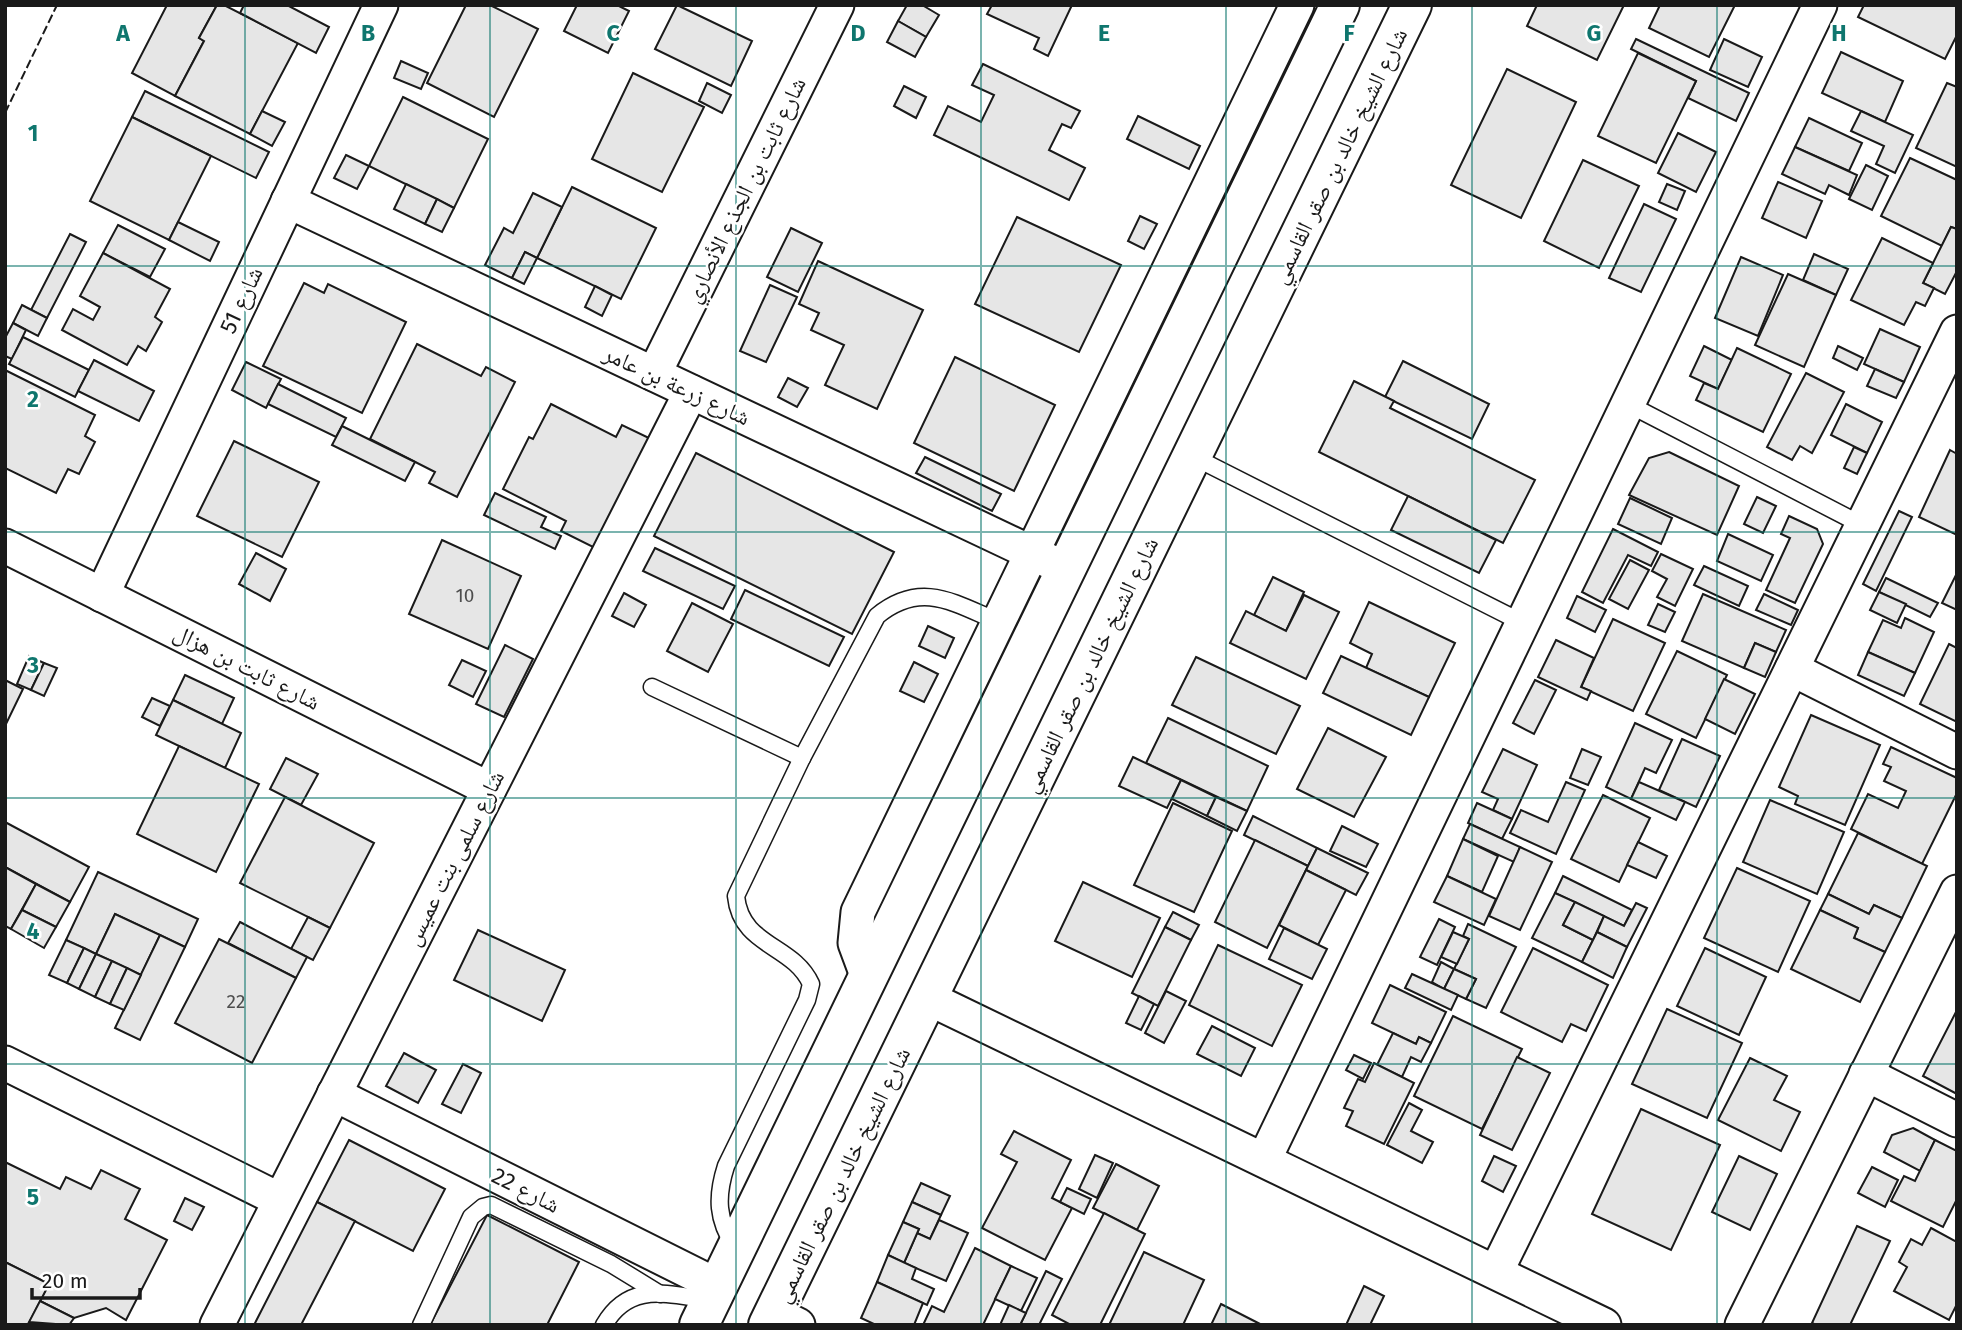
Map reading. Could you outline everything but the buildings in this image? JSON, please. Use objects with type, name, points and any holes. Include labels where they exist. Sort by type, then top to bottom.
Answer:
[{"type":"main road","points":[[710,1304],[1340,5]]},
{"type":"main road","name":"شارع الشيخ خالد بن صقر القاسمي","points":[[780,1321],[928,998],[1412,5]]},
{"type":"street","name":"شارع 51","points":[[102,595],[381,5]]},
{"type":"street","name":"شارع ثابت بن الجذع الأنصاري","points":[[654,374],[837,5]]},
{"type":"street","points":[[868,978],[855,943],[858,912],[1297,5]]},
{"type":"street","points":[[1264,1160],[1820,5]]},
{"type":"street","name":"شارع زرعة بن عامر","points":[[288,201],[1066,569]]},
{"type":"street","points":[[1496,1272],[1957,332]]},
{"type":"street","name":"شارع سلمى بنت عميس","points":[[217,1325],[691,392]]},
{"type":"street","name":"شارع ثابت بن هزال","points":[[5,546],[489,789]]},
{"type":"street","points":[[1792,668],[1957,752]]},
{"type":"street","points":[[1742,1325],[1957,892]]},
{"type":"street","points":[[928,998],[1604,1325]]},
{"type":"street","points":[[5,1063],[280,1200]]},
{"type":"street","points":[[1866,1074],[1957,1120]]},
{"type":"street","name":"شارع 22","points":[[334,1094],[710,1304]]},
{"type":"lane","points":[[1628,404],[1862,525]]},
{"type":"lane","points":[[1192,456],[1522,623]]},
{"type":"lane","points":[[736,1249],[724,1230],[719,1209],[719,1187],[726,1166],[807,1000],[811,984],[795,963],[745,926],[737,912],[736,896],[802,758],[877,616],[891,605],[909,598],[927,596],[999,622]]},
{"type":"lane","points":[[652,687],[802,758]]},
{"type":"lane","points":[[421,1325],[471,1217],[483,1207],[491,1205],[611,1264],[660,1293],[710,1304]]},
{"type":"lane","points":[[604,1325],[623,1302],[634,1296],[660,1293]]},
{"type":"fence","points":[[5,113],[57,5]]}]
